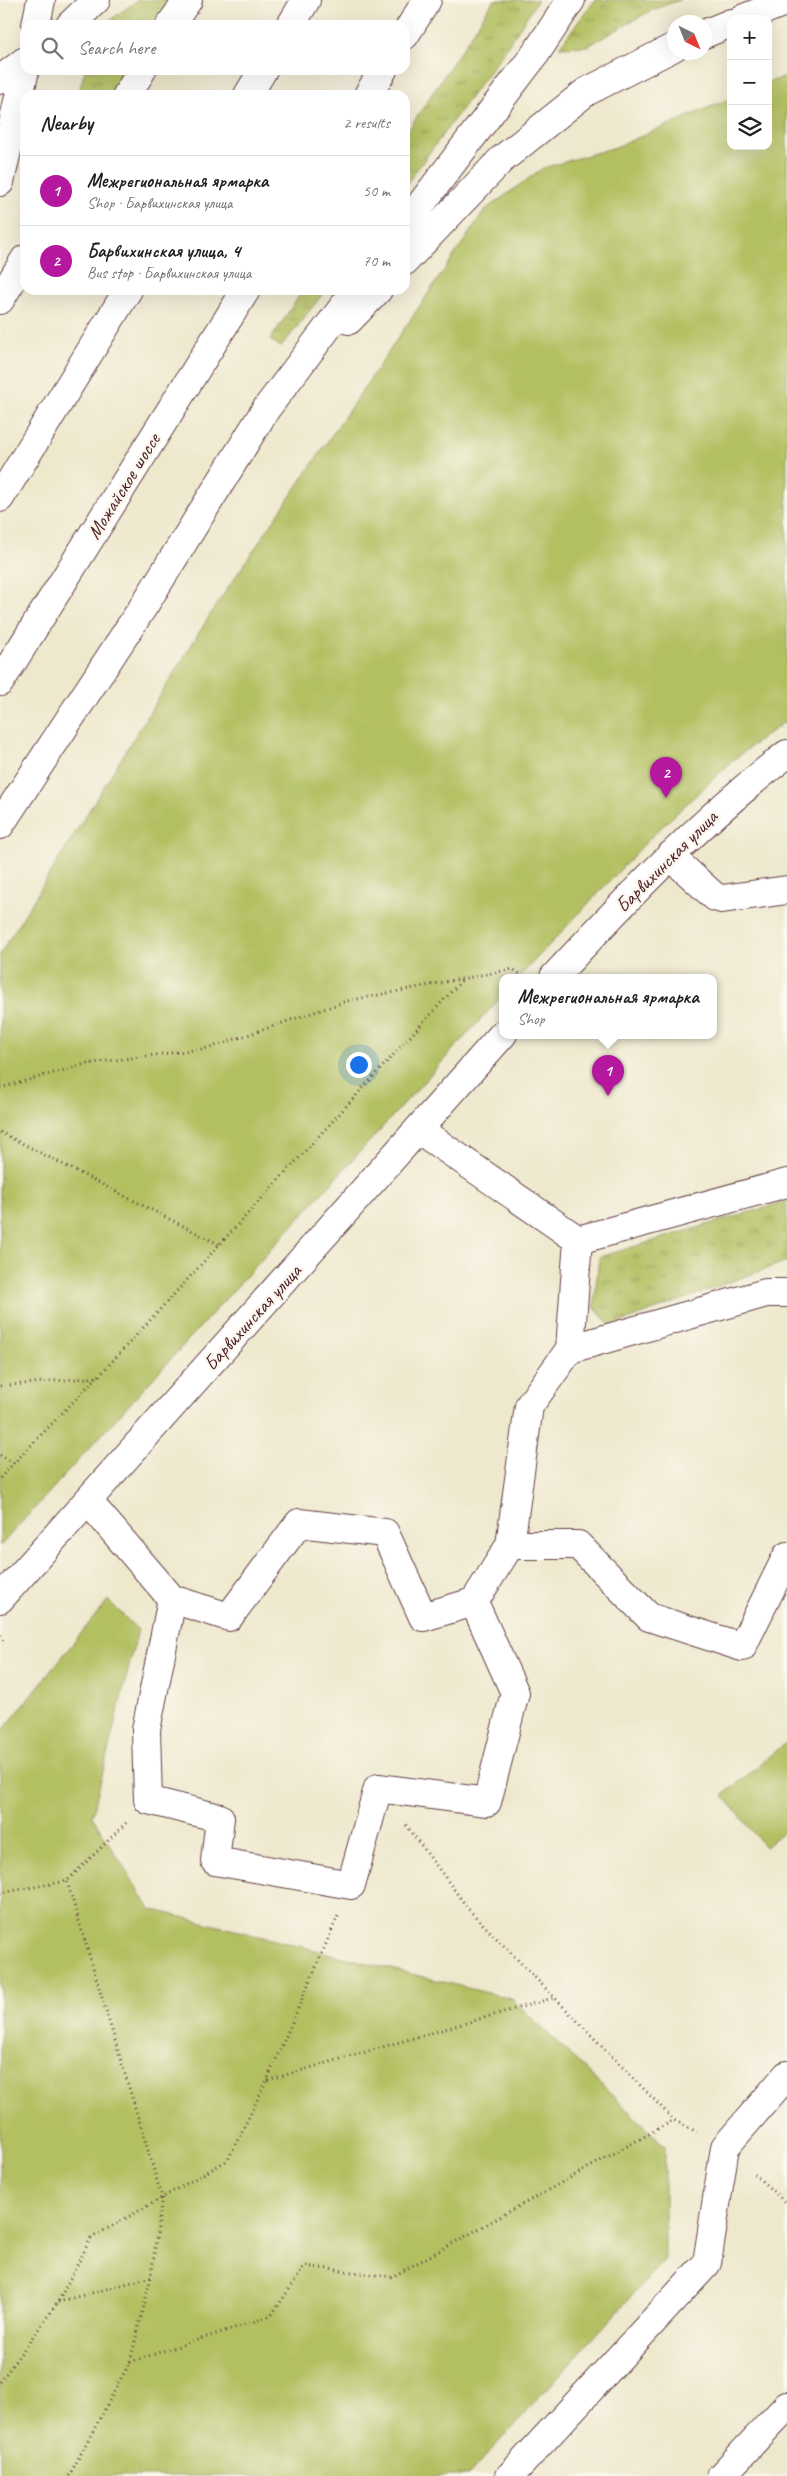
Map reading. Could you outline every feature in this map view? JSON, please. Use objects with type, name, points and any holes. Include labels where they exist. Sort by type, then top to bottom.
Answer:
[{"type":"main road","points":[[37,20],[41,0]]},
{"type":"main road","points":[[75,20],[96,0]]},
{"type":"main road","points":[[174,20],[188,0]]},
{"type":"main road","points":[[294,20],[306,0]]},
{"type":"main road","points":[[410,28],[427,0]]},
{"type":"main road","points":[[410,218],[536,53],[571,0]]},
{"type":"main road","points":[[752,15],[787,1]]},
{"type":"main road","points":[[712,31],[727,25]]},
{"type":"main road","points":[[410,256],[501,160],[586,92],[667,51]]},
{"type":"main road","points":[[0,80],[20,65]]},
{"type":"main road","points":[[21,90],[25,75]]},
{"type":"main road","points":[[130,90],[139,75]]},
{"type":"main road","points":[[251,90],[260,75]]},
{"type":"main road","points":[[371,90],[380,75]]},
{"type":"main road","points":[[0,182],[20,96]]},
{"type":"main road","points":[[0,300],[20,268]]},
{"type":"main road","points":[[0,498],[125,295]]},
{"type":"main road","name":"Можайское шоссе","points":[[0,682],[243,295]]},
{"type":"main road","points":[[0,825],[145,604],[266,409],[352,295]]},
{"type":"main road","points":[[266,409],[373,295]]},
{"type":"main road","name":"Барвихинская улица","points":[[557,974],[670,856],[721,806],[787,754]]},
{"type":"main road","points":[[670,856],[715,896],[722,899],[787,890]]},
{"type":"main road","name":"Барвихинская улица","points":[[0,1598],[499,1039]]},
{"type":"main road","points":[[418,1130],[578,1240],[787,1183]]},
{"type":"main road","points":[[88,1501],[172,1599],[229,1617],[299,1523],[385,1533],[423,1618],[474,1602],[510,1545],[529,1406],[570,1349],[578,1240]]},
{"type":"main road","points":[[570,1349],[766,1293],[787,1293]]},
{"type":"main road","points":[[510,1545],[578,1545],[649,1616],[742,1647],[787,1556]]},
{"type":"main road","points":[[172,1599],[146,1730],[148,1800],[220,1818],[215,1861],[351,1885],[378,1788],[488,1802],[515,1693],[474,1602]]},
{"type":"main road","points":[[510,2476],[707,2262],[724,2147],[787,2074]]},
{"type":"main road","points":[[721,2476],[787,2406]]},
{"type":"path","points":[[0,1088],[85,1064],[209,1048],[347,1001],[513,969],[520,974]]},
{"type":"path","points":[[0,1478],[98,1377],[462,980]]},
{"type":"path","points":[[0,1132],[220,1245]]},
{"type":"path","points":[[0,1386],[98,1377]]},
{"type":"path","points":[[0,1455],[14,1463]]},
{"type":"path","points":[[0,1635],[4,1643]]},
{"type":"path","points":[[378,1788],[470,1910],[674,2120],[724,2147],[787,2204]]},
{"type":"path","points":[[0,1893],[67,1881],[148,1800]]},
{"type":"path","points":[[67,1881],[162,2197],[151,2276],[130,2362],[68,2476]]},
{"type":"path","points":[[0,2382],[58,2302],[91,2238],[228,2160],[267,2080],[351,1885]]},
{"type":"path","points":[[267,2080],[556,1997]]},
{"type":"path","points":[[130,2362],[270,2316],[304,2266],[392,2277],[674,2120]]},
{"type":"path","points":[[58,2302],[151,2276]]},
{"type":"green space","points":[[138,0],[172,0],[159,20],[110,20]]},
{"type":"green space","points":[[494,0],[538,0],[502,54],[410,179],[410,127]]},
{"type":"green space","points":[[595,0],[680,0],[650,11],[588,46],[559,47]]},
{"type":"green space","points":[[84,75],[123,75],[113,90],[79,90]]},
{"type":"green space","points":[[787,77],[787,720],[737,757],[653,835],[522,974],[499,974],[499,999],[0,1546],[0,954],[215,607],[485,210],[543,168],[616,147],[727,100],[727,150],[772,150],[772,81]]},
{"type":"green space","points":[[300,295],[322,295],[281,347],[270,340]]},
{"type":"green space","points":[[787,1201],[787,1261],[611,1326],[594,1307],[599,1257]]},
{"type":"green space","points":[[108,1600],[138,1630],[92,1816],[150,1909],[512,1999],[665,2146],[665,2259],[468,2476],[0,2476],[0,1734]]},
{"type":"green space","points":[[787,1742],[787,1829],[765,1847],[723,1795]]},
{"type":"place","name":"Барвихинская улица, 4","points":[[666,798]]},
{"type":"place","name":"Межрегиональная ярмарка","points":[[608,1096]]}]
